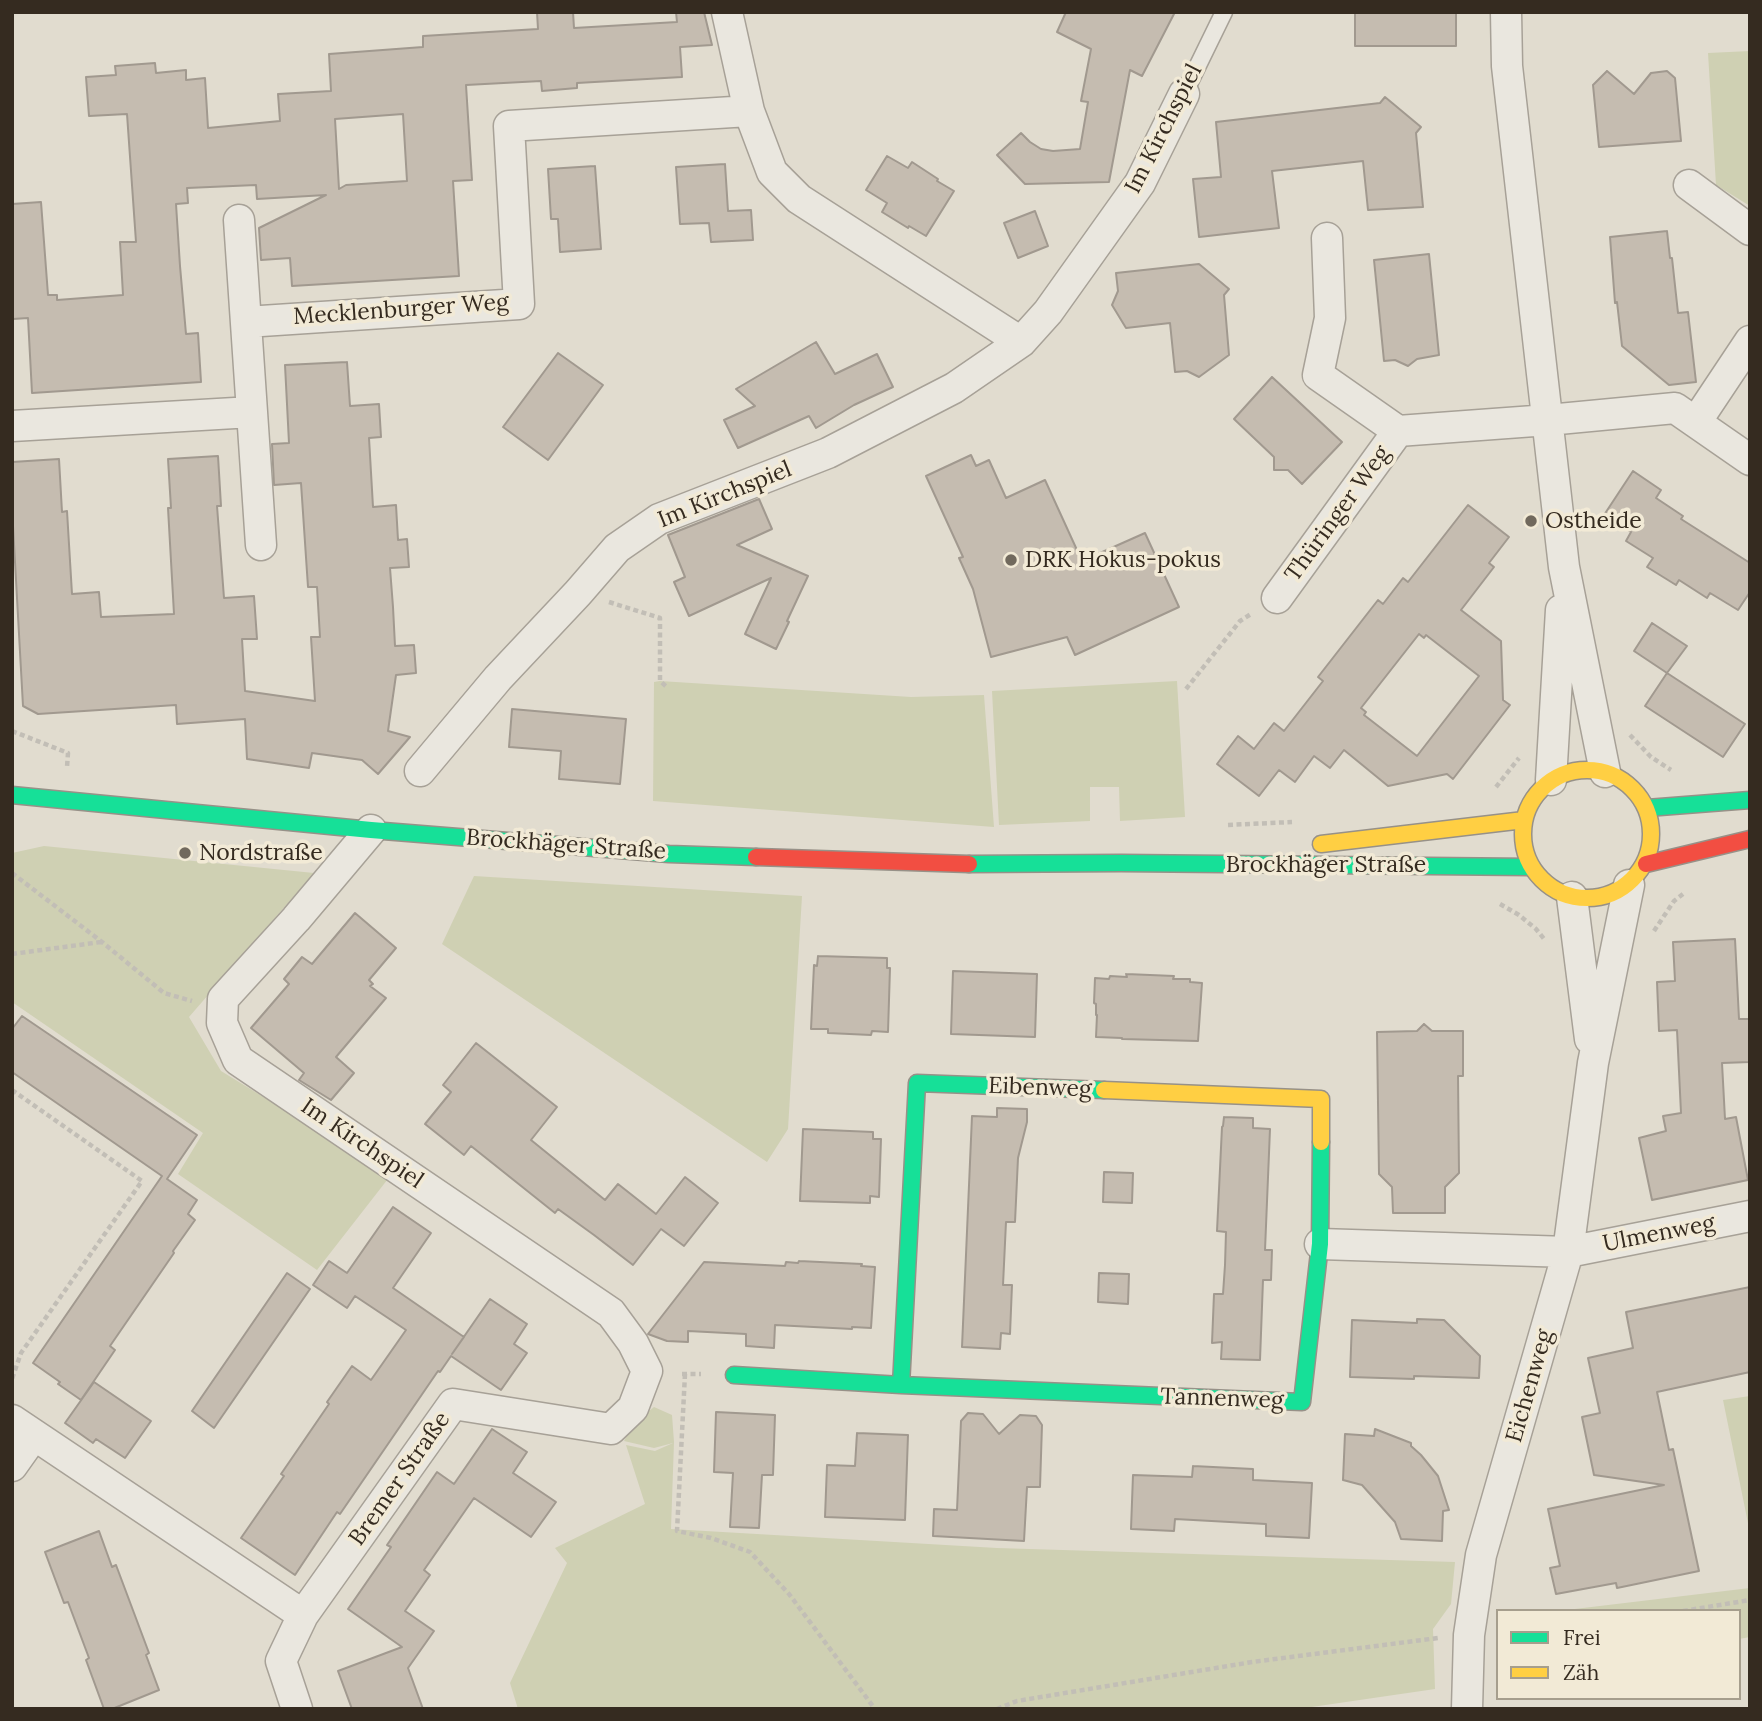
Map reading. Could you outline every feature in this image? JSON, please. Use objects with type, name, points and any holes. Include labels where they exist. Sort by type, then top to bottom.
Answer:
[{"type":"street","points":[[727,12],[748,111],[772,172],[799,199],[1021,342]]},
{"type":"street","points":[[1506,12],[1507,66],[1564,567],[1605,772]]},
{"type":"street","name":"Im Kirchspiel","points":[[419,771],[498,678],[617,548],[659,519],[828,453],[954,388],[1021,342],[1048,312],[1140,183],[1184,94]]},
{"type":"street","name":"Mecklenburger Weg","points":[[246,322],[519,304],[509,126],[748,111]]},
{"type":"street","points":[[1689,185],[1750,230]]},
{"type":"street","points":[[239,220],[261,545]]},
{"type":"street","name":"Thüringer Weg","points":[[1327,238],[1330,318],[1318,375],[1398,430],[1675,408],[1750,460]]},
{"type":"street","points":[[1696,422],[1750,341]]},
{"type":"street","points":[[12,425],[252,412]]},
{"type":"street","name":"Thüringer Weg","points":[[1277,598],[1398,430]]},
{"type":"street","points":[[1551,780],[1564,567]]},
{"type":"street","points":[[1637,874],[1652,842],[1651,819],[1634,789],[1624,780],[1605,772],[1573,771],[1551,780],[1535,796],[1524,820],[1523,842],[1531,867],[1550,888],[1572,897],[1601,898],[1637,874],[1750,839]]},
{"type":"street","name":"Brockhäger Straße","points":[[12,795],[371,830],[669,854],[981,864],[1531,867]]},
{"type":"street","points":[[1647,808],[1750,800]]},
{"type":"street","name":"Brockhäger Straße","points":[[1121,863],[1293,848],[1524,820]]},
{"type":"street","points":[[223,1010],[223,999],[296,919],[371,830]]},
{"type":"street","name":"Eichenweg","points":[[1467,1709],[1469,1635],[1481,1555],[1568,1252],[1593,1063],[1637,874]]},
{"type":"street","name":"Eichenweg","points":[[1572,897],[1593,1063]]},
{"type":"street","name":"Im Kirchspiel","points":[[223,1010],[222,1023],[238,1060],[611,1313],[633,1343],[647,1371]]},
{"type":"street","name":"Eibenweg","points":[[901,1385],[917,1083],[1321,1099],[1320,1244]]},
{"type":"street","name":"Ulmenweg","points":[[1568,1252],[1750,1216]]},
{"type":"street","points":[[1320,1244],[1568,1252]]},
{"type":"street","name":"Tannenweg","points":[[734,1375],[1302,1402],[1320,1244]]},
{"type":"street","name":"Bremer Straße","points":[[297,1709],[281,1661],[303,1615],[453,1404],[611,1429],[633,1408],[647,1371]]},
{"type":"street","points":[[12,1466],[23,1427],[303,1615]]},
{"type":"lane","name":"Im Kirchspiel","points":[[1184,94],[1224,12]]},
{"type":"path","points":[[578,593],[660,618],[660,681],[668,688]]},
{"type":"path","points":[[1186,689],[1240,621],[1277,598]]},
{"type":"path","points":[[1493,789],[1521,755]]},
{"type":"path","points":[[55,761],[69,762]]},
{"type":"path","points":[[1227,825],[1294,822]]},
{"type":"path","points":[[12,873],[164,993],[223,1010]]},
{"type":"path","points":[[1650,939],[1674,901],[1691,886]]},
{"type":"path","points":[[12,954],[102,942]]},
{"type":"path","points":[[12,1090],[142,1181],[21,1353],[12,1379]]},
{"type":"path","points":[[647,1371],[734,1375]]},
{"type":"path","points":[[685,1374],[677,1531],[711,1538],[750,1552],[789,1594],[875,1709]]},
{"type":"path","points":[[1695,1609],[1750,1600]]},
{"type":"path","points":[[998,1709],[1017,1701],[1252,1662],[1469,1635]]},
{"type":"green space","points":[[1750,51],[1750,206],[1716,185],[1708,53]]},
{"type":"green space","points":[[1177,681],[1185,817],[1120,821],[1119,787],[1090,787],[1090,821],[999,825],[992,691]]},
{"type":"green space","points":[[654,682],[911,697],[984,695],[994,827],[653,801]]},
{"type":"green space","points":[[44,846],[314,873],[189,1017],[221,1071],[391,1175],[317,1270],[178,1174],[203,1133],[12,1002],[12,853]]},
{"type":"green space","points":[[474,876],[802,896],[788,1129],[767,1162],[442,944]]},
{"type":"green space","points":[[1750,1396],[1750,1533],[1723,1400]]},
{"type":"green space","points":[[654,1407],[672,1415],[674,1442],[671,1529],[997,1548],[1455,1562],[1451,1604],[1433,1629],[1435,1689],[1298,1709],[518,1709],[510,1683],[567,1563],[555,1548],[645,1504],[626,1445],[655,1451],[673,1443],[654,1448],[624,1441],[634,1423]]},
{"type":"green space","points":[[1750,1588],[1750,1637],[1741,1639],[1741,1609],[1575,1609]]},
{"type":"building","points":[[537,12],[573,12],[574,28],[677,22],[676,12],[704,12],[712,45],[680,47],[682,77],[577,83],[577,88],[542,91],[541,81],[466,85],[472,180],[453,181],[459,276],[292,286],[290,258],[261,260],[259,228],[326,195],[257,199],[256,185],[187,188],[188,203],[176,204],[180,266],[186,334],[198,333],[201,382],[32,393],[28,318],[13,319],[12,204],[41,202],[48,295],[57,295],[57,300],[123,295],[120,242],[136,242],[127,114],[89,116],[86,77],[116,75],[115,66],[155,63],[156,73],[186,70],[186,80],[205,78],[208,128],[280,121],[278,94],[331,91],[329,54],[423,47],[423,36],[538,29]],"holes":[[[403,114],[407,181],[346,185],[339,189],[335,119]]]},
{"type":"building","points":[[1066,12],[1175,12],[1142,76],[1130,70],[1109,182],[1025,184],[997,155],[1021,133],[1041,149],[1080,149],[1088,102],[1081,101],[1091,49],[1057,32]]},
{"type":"building","points":[[1355,12],[1456,12],[1456,46],[1355,46]]},
{"type":"building","points":[[1607,71],[1634,94],[1651,73],[1667,71],[1675,78],[1681,141],[1599,147],[1593,85]]},
{"type":"building","points":[[1385,97],[1421,127],[1416,133],[1423,207],[1368,210],[1363,161],[1272,171],[1279,228],[1199,237],[1193,179],[1221,177],[1216,122],[1380,103]]},
{"type":"building","points":[[887,156],[908,168],[912,162],[954,191],[926,236],[882,212],[887,203],[866,190]]},
{"type":"building","points":[[725,164],[728,211],[751,210],[753,240],[711,242],[709,223],[680,224],[676,167]]},
{"type":"building","points":[[595,166],[601,249],[560,252],[558,219],[551,219],[548,169]]},
{"type":"building","points":[[1035,211],[1048,246],[1018,258],[1004,223]]},
{"type":"building","points":[[1667,231],[1678,313],[1688,312],[1696,382],[1669,385],[1622,346],[1617,302],[1615,303],[1610,237]]},
{"type":"building","points":[[1429,254],[1439,355],[1417,359],[1408,366],[1395,360],[1384,361],[1374,260]]},
{"type":"building","points":[[1199,264],[1229,289],[1224,295],[1229,355],[1199,377],[1187,371],[1175,372],[1170,323],[1126,328],[1112,305],[1118,291],[1116,273]]},
{"type":"building","points":[[816,342],[835,374],[877,354],[893,387],[854,405],[816,428],[809,416],[738,448],[724,420],[755,406],[736,389]]},
{"type":"building","points":[[558,353],[603,385],[548,460],[503,427]]},
{"type":"building","points":[[347,362],[350,406],[379,404],[381,437],[369,438],[373,507],[396,505],[398,540],[407,539],[409,567],[390,568],[395,646],[414,645],[416,673],[396,675],[388,731],[410,737],[378,774],[362,760],[312,753],[309,768],[247,759],[245,719],[177,724],[176,705],[38,714],[23,706],[12,462],[59,459],[62,512],[67,511],[72,594],[99,592],[101,617],[174,614],[168,459],[218,456],[221,506],[217,506],[224,598],[254,596],[257,639],[242,639],[245,691],[315,701],[311,637],[320,637],[317,587],[308,587],[301,483],[274,485],[272,444],[289,443],[285,365]]},
{"type":"building","points":[[1272,377],[1342,442],[1302,484],[1288,470],[1274,470],[1274,457],[1234,419]]},
{"type":"building","points":[[971,455],[976,466],[989,460],[1006,498],[1045,480],[1082,561],[1145,533],[1179,607],[1075,655],[1067,637],[991,657],[973,589],[959,558],[963,557],[926,476]]},
{"type":"building","points":[[1633,471],[1661,490],[1656,498],[1683,516],[1681,519],[1750,563],[1750,592],[1738,610],[1710,593],[1707,598],[1679,580],[1676,585],[1647,567],[1653,558],[1626,541],[1631,532],[1604,515]]},
{"type":"building","points":[[759,499],[772,529],[737,545],[808,576],[776,649],[745,634],[771,578],[689,616],[674,582],[685,577],[668,535]]},
{"type":"building","points":[[1468,505],[1509,537],[1489,563],[1494,567],[1461,610],[1501,641],[1503,700],[1510,705],[1453,779],[1447,774],[1388,786],[1344,750],[1330,768],[1314,756],[1295,782],[1279,770],[1259,796],[1217,764],[1238,736],[1254,749],[1274,723],[1284,731],[1323,681],[1318,677],[1378,600],[1383,604],[1403,578],[1408,582]],"holes":[[[1419,634],[1424,638],[1426,635],[1479,676],[1417,756],[1364,715],[1366,712],[1361,708]]]},
{"type":"building","points":[[1652,623],[1687,646],[1667,673],[1634,651]]},
{"type":"building","points":[[1667,673],[1745,724],[1723,757],[1645,706]]},
{"type":"building","points":[[512,709],[626,719],[620,784],[559,779],[561,751],[509,747]]},
{"type":"building","points":[[355,913],[396,948],[369,980],[373,984],[370,986],[386,998],[336,1057],[354,1073],[331,1100],[299,1080],[304,1073],[251,1028],[289,984],[284,979],[302,957],[312,964]]},
{"type":"building","points":[[1735,939],[1739,1019],[1750,1019],[1750,1062],[1722,1063],[1725,1119],[1736,1117],[1748,1180],[1652,1200],[1639,1138],[1666,1131],[1663,1116],[1681,1113],[1677,1030],[1659,1031],[1657,982],[1675,981],[1673,942]]},
{"type":"building","points":[[818,956],[887,958],[887,968],[890,968],[888,1032],[872,1031],[871,1035],[828,1033],[828,1029],[811,1029],[814,965],[817,966]]},
{"type":"building","points":[[953,971],[1037,974],[1035,1037],[951,1034]]},
{"type":"building","points":[[1126,974],[1174,976],[1173,979],[1190,979],[1190,982],[1202,983],[1198,1041],[1096,1037],[1095,978],[1127,977]]},
{"type":"building","points":[[22,1016],[197,1135],[167,1179],[197,1200],[188,1214],[195,1220],[110,1346],[115,1350],[81,1400],[33,1363],[162,1176],[12,1072],[12,1029]]},
{"type":"building","points":[[1424,1024],[1432,1031],[1463,1031],[1463,1076],[1458,1076],[1459,1173],[1445,1187],[1445,1213],[1393,1213],[1392,1187],[1379,1174],[1377,1032],[1417,1031]]},
{"type":"building","points":[[476,1043],[557,1107],[531,1140],[605,1200],[618,1184],[656,1214],[685,1177],[718,1203],[684,1246],[661,1229],[633,1265],[558,1209],[555,1213],[471,1146],[464,1155],[425,1124],[451,1092],[443,1085]]},
{"type":"building","points":[[997,1108],[1027,1109],[1027,1122],[1018,1158],[1015,1222],[1006,1222],[1003,1285],[1012,1285],[1010,1334],[1001,1333],[1000,1349],[962,1347],[972,1116],[997,1117]]},
{"type":"building","points":[[1224,1117],[1253,1118],[1253,1128],[1270,1129],[1265,1250],[1272,1250],[1271,1280],[1263,1280],[1260,1360],[1221,1359],[1222,1342],[1212,1343],[1214,1294],[1223,1294],[1225,1265],[1226,1232],[1217,1231]]},
{"type":"building","points":[[803,1129],[873,1132],[873,1139],[881,1139],[879,1197],[870,1196],[870,1203],[800,1201]]},
{"type":"building","points":[[1104,1172],[1133,1173],[1132,1203],[1103,1202]]},
{"type":"building","points":[[393,1207],[431,1233],[393,1288],[464,1337],[490,1299],[527,1324],[514,1344],[527,1353],[501,1390],[451,1356],[340,1514],[337,1512],[295,1575],[241,1538],[284,1476],[281,1474],[352,1366],[371,1380],[406,1330],[355,1296],[347,1308],[313,1285],[329,1261],[347,1273]]},
{"type":"building","points":[[704,1262],[785,1266],[786,1262],[875,1267],[871,1328],[775,1325],[774,1348],[746,1346],[746,1334],[688,1331],[688,1342],[667,1341],[648,1334]]},
{"type":"building","points":[[287,1273],[310,1289],[214,1428],[192,1411]]},
{"type":"building","points":[[1099,1273],[1129,1274],[1128,1304],[1098,1302]]},
{"type":"building","points":[[1750,1287],[1750,1372],[1657,1392],[1669,1450],[1673,1449],[1699,1571],[1617,1588],[1616,1583],[1556,1594],[1550,1568],[1560,1566],[1548,1509],[1664,1485],[1594,1475],[1582,1417],[1600,1413],[1588,1358],[1633,1348],[1626,1312]]},
{"type":"building","points":[[1417,1319],[1444,1320],[1480,1356],[1479,1378],[1350,1377],[1352,1320],[1417,1323]]},
{"type":"building","points":[[94,1382],[151,1421],[125,1458],[96,1439],[93,1443],[65,1423]]},
{"type":"building","points":[[716,1412],[775,1415],[773,1475],[762,1475],[759,1528],[730,1527],[733,1473],[714,1472]]},
{"type":"building","points":[[968,1413],[983,1414],[999,1434],[1020,1415],[1036,1416],[1042,1425],[1040,1487],[1027,1487],[1024,1541],[933,1536],[934,1509],[957,1510],[961,1421]]},
{"type":"building","points":[[492,1429],[527,1452],[513,1473],[556,1502],[531,1537],[474,1498],[424,1570],[430,1575],[405,1611],[434,1631],[408,1668],[423,1709],[352,1709],[338,1671],[402,1647],[348,1609],[391,1547],[387,1545],[437,1472],[454,1484]]},
{"type":"building","points":[[1375,1429],[1411,1443],[1438,1476],[1449,1510],[1443,1511],[1442,1541],[1401,1539],[1395,1522],[1362,1485],[1343,1480],[1345,1434],[1374,1436]]},
{"type":"building","points":[[857,1433],[908,1435],[905,1520],[825,1517],[827,1465],[855,1466]]},
{"type":"building","points":[[1193,1466],[1253,1469],[1253,1480],[1312,1483],[1309,1538],[1266,1536],[1266,1524],[1175,1519],[1174,1531],[1131,1529],[1133,1475],[1192,1477]]},
{"type":"building","points":[[99,1531],[112,1567],[116,1565],[149,1653],[146,1655],[159,1690],[112,1709],[104,1709],[68,1602],[64,1603],[45,1552]]},
{"type":"traffic: fast","points":[[12,795],[371,830],[669,854],[756,857]]},
{"type":"traffic: fast","points":[[1647,808],[1750,800]]},
{"type":"traffic: fast","points":[[969,864],[1531,867]]},
{"type":"traffic: fast","points":[[901,1385],[917,1083],[1104,1090]]},
{"type":"traffic: fast","points":[[734,1375],[1302,1402],[1320,1244],[1321,1142]]},
{"type":"traffic: slow","points":[[1587,770],[1612,775],[1633,788],[1646,809],[1651,834],[1646,859],[1633,880],[1612,893],[1587,898],[1562,893],[1541,880],[1528,859],[1523,834],[1528,809],[1541,788],[1562,775],[1587,770]]},
{"type":"traffic: slow","points":[[1321,844],[1524,820]]},
{"type":"traffic: slow","points":[[1104,1090],[1321,1099],[1321,1142]]},
{"type":"traffic: jam","points":[[1646,864],[1750,839]]},
{"type":"traffic: jam","points":[[756,857],[969,864]]},
{"type":"place","name":"Ostheide","points":[[1531,521]]},
{"type":"place","name":"DRK Hokus-pokus","points":[[1011,560]]},
{"type":"place","name":"Nordstraße","points":[[185,853]]}]
